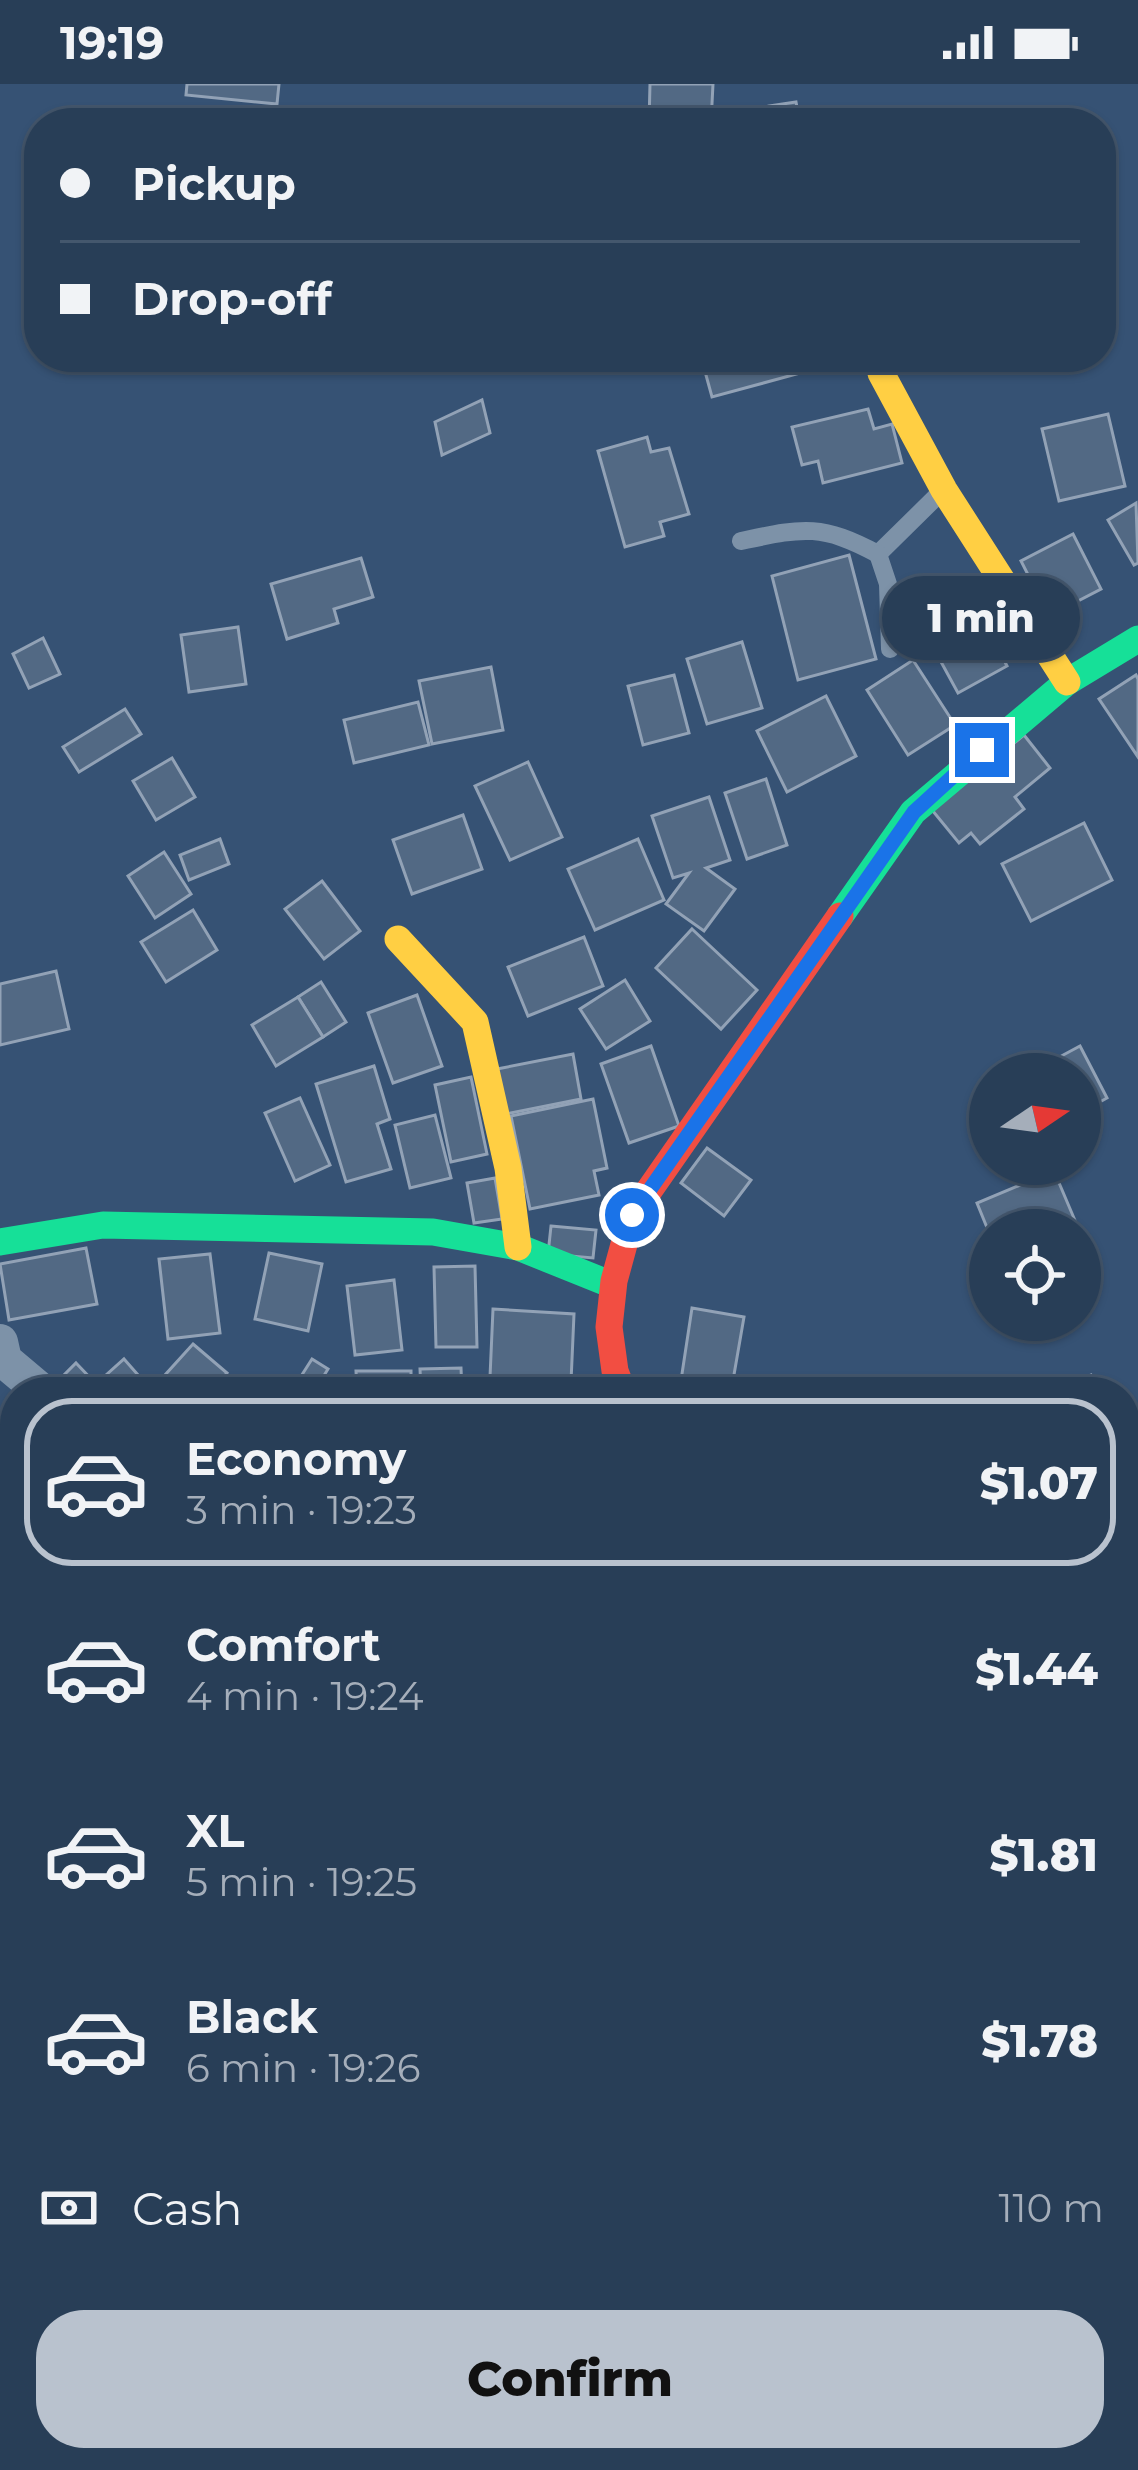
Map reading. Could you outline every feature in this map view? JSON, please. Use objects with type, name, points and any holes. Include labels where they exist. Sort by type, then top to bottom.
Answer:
[{"type":"street","points":[[881,372],[944,490],[1067,682]]},
{"type":"street","points":[[615,1377],[610,1284],[632,1215],[914,812],[1067,682],[1138,639]]},
{"type":"street","points":[[398,938],[475,1022],[508,1168],[518,1247]]},
{"type":"street","points":[[0,1242],[103,1225],[433,1232],[518,1247],[610,1284]]},
{"type":"street","points":[[0,1342],[4,1360],[24,1377]]},
{"type":"lane","points":[[878,554],[944,490]]},
{"type":"lane","points":[[742,542],[805,528],[853,541],[878,554],[888,584],[890,649]]},
{"type":"building","points":[[187,84],[279,84],[277,104],[186,95]]},
{"type":"building","points":[[650,84],[713,84],[712,108],[649,108]]},
{"type":"building","points":[[796,102],[797,108],[769,108]]},
{"type":"building","points":[[705,372],[804,372],[712,397]]},
{"type":"building","points":[[482,400],[490,433],[442,455],[435,422]]},
{"type":"building","points":[[868,409],[874,429],[892,424],[902,463],[823,483],[818,461],[802,465],[792,427]]},
{"type":"building","points":[[1108,414],[1125,486],[1059,501],[1042,429]]},
{"type":"building","points":[[647,437],[651,452],[669,448],[689,514],[660,522],[664,536],[625,547],[598,451]]},
{"type":"building","points":[[1136,503],[1138,563],[1134,565],[1108,520]]},
{"type":"building","points":[[1073,534],[1101,589],[1049,616],[1021,561]]},
{"type":"building","points":[[849,555],[876,659],[798,680],[772,576]]},
{"type":"building","points":[[361,558],[373,597],[334,609],[338,623],[287,639],[271,584]]},
{"type":"building","points":[[967,589],[1007,666],[958,693],[916,616]]},
{"type":"building","points":[[238,627],[246,684],[189,692],[181,635]]},
{"type":"building","points":[[43,638],[60,674],[29,688],[13,654]]},
{"type":"building","points":[[742,642],[762,708],[707,724],[687,659]]},
{"type":"building","points":[[913,660],[955,725],[908,755],[867,690]]},
{"type":"building","points":[[491,667],[503,730],[432,744],[419,681]]},
{"type":"building","points":[[674,675],[689,733],[643,745],[628,686]]},
{"type":"building","points":[[1136,675],[1138,679],[1138,757],[1099,699]]},
{"type":"building","points":[[826,696],[856,756],[787,792],[757,731]]},
{"type":"building","points":[[418,702],[429,745],[354,763],[344,720]]},
{"type":"building","points":[[125,709],[141,734],[79,772],[63,747]]},
{"type":"building","points":[[1024,735],[1050,768],[1015,797],[1024,809],[980,844],[971,833],[959,843],[932,810]]},
{"type":"building","points":[[172,758],[195,797],[156,820],[133,781]]},
{"type":"building","points":[[528,762],[562,837],[510,860],[475,786]]},
{"type":"building","points":[[766,779],[787,845],[747,859],[725,793]]},
{"type":"building","points":[[709,797],[730,860],[706,868],[735,889],[704,931],[666,904],[689,873],[673,878],[652,816]]},
{"type":"building","points":[[463,815],[482,869],[412,894],[393,840]]},
{"type":"building","points":[[1084,823],[1112,880],[1031,921],[1002,864]]},
{"type":"building","points":[[220,839],[229,864],[189,880],[180,855]]},
{"type":"building","points":[[638,839],[664,900],[595,930],[568,869]]},
{"type":"building","points":[[164,852],[191,894],[155,918],[128,876]]},
{"type":"building","points":[[322,881],[360,931],[324,959],[285,909]]},
{"type":"building","points":[[193,910],[217,950],[166,982],[141,942]]},
{"type":"building","points":[[692,929],[757,990],[721,1029],[656,968]]},
{"type":"building","points":[[584,937],[603,986],[528,1016],[508,967]]},
{"type":"building","points":[[56,971],[69,1029],[0,1045],[0,984]]},
{"type":"building","points":[[625,980],[650,1021],[606,1049],[580,1009]]},
{"type":"building","points":[[321,982],[346,1022],[323,1037],[298,997]]},
{"type":"building","points":[[417,995],[442,1066],[393,1083],[368,1013]]},
{"type":"building","points":[[298,997],[323,1037],[276,1066],[252,1025]]},
{"type":"building","points":[[651,1046],[679,1126],[629,1143],[601,1064]]},
{"type":"building","points":[[573,1054],[581,1099],[505,1114],[497,1069]]},
{"type":"building","points":[[374,1066],[390,1119],[377,1124],[391,1169],[346,1182],[316,1084]]},
{"type":"building","points":[[471,1077],[487,1154],[451,1162],[435,1085]]},
{"type":"building","points":[[300,1098],[330,1165],[295,1181],[265,1113]]},
{"type":"building","points":[[593,1099],[607,1168],[594,1171],[599,1195],[530,1209],[511,1116]]},
{"type":"building","points":[[435,1115],[451,1178],[410,1188],[395,1125]]},
{"type":"building","points":[[707,1148],[751,1180],[724,1216],[681,1183]]},
{"type":"building","points":[[495,1178],[502,1219],[474,1223],[467,1183]]},
{"type":"building","points":[[1020,1185],[1060,1185],[1070,1209],[979,1209],[977,1203]]},
{"type":"building","points":[[551,1226],[596,1230],[593,1258],[548,1254]]},
{"type":"building","points":[[86,1248],[97,1304],[9,1320],[0,1264]]},
{"type":"building","points":[[269,1253],[322,1264],[308,1331],[255,1319]]},
{"type":"building","points":[[210,1254],[220,1333],[168,1339],[159,1259]]},
{"type":"building","points":[[475,1266],[477,1347],[436,1347],[434,1267]]},
{"type":"building","points":[[394,1280],[402,1350],[355,1355],[347,1286]]},
{"type":"building","points":[[692,1308],[744,1317],[734,1377],[682,1377]]},
{"type":"building","points":[[493,1309],[574,1314],[571,1377],[490,1377]]},
{"type":"building","points":[[193,1344],[227,1373],[224,1377],[165,1375]]},
{"type":"building","points":[[124,1359],[140,1377],[104,1377]]},
{"type":"building","points":[[312,1359],[328,1369],[323,1377],[301,1377]]},
{"type":"building","points":[[76,1363],[89,1377],[62,1377]]},
{"type":"building","points":[[461,1368],[461,1377],[420,1377],[420,1369]]},
{"type":"building","points":[[356,1371],[411,1371],[411,1377],[356,1377]]},
{"type":"traffic: fast","points":[[840,916],[913,812],[1067,682],[1138,639]]},
{"type":"traffic: fast","points":[[0,1242],[103,1225],[433,1232],[518,1247],[610,1284]]},
{"type":"traffic: slow","points":[[881,372],[944,490],[1067,682]]},
{"type":"traffic: slow","points":[[398,939],[475,1022],[508,1168],[518,1247]]},
{"type":"traffic: jam","points":[[617,1377],[609,1327],[614,1281],[632,1215],[840,916]]},
{"type":"route","points":[[632,1215],[914,812],[982,750]]}]
